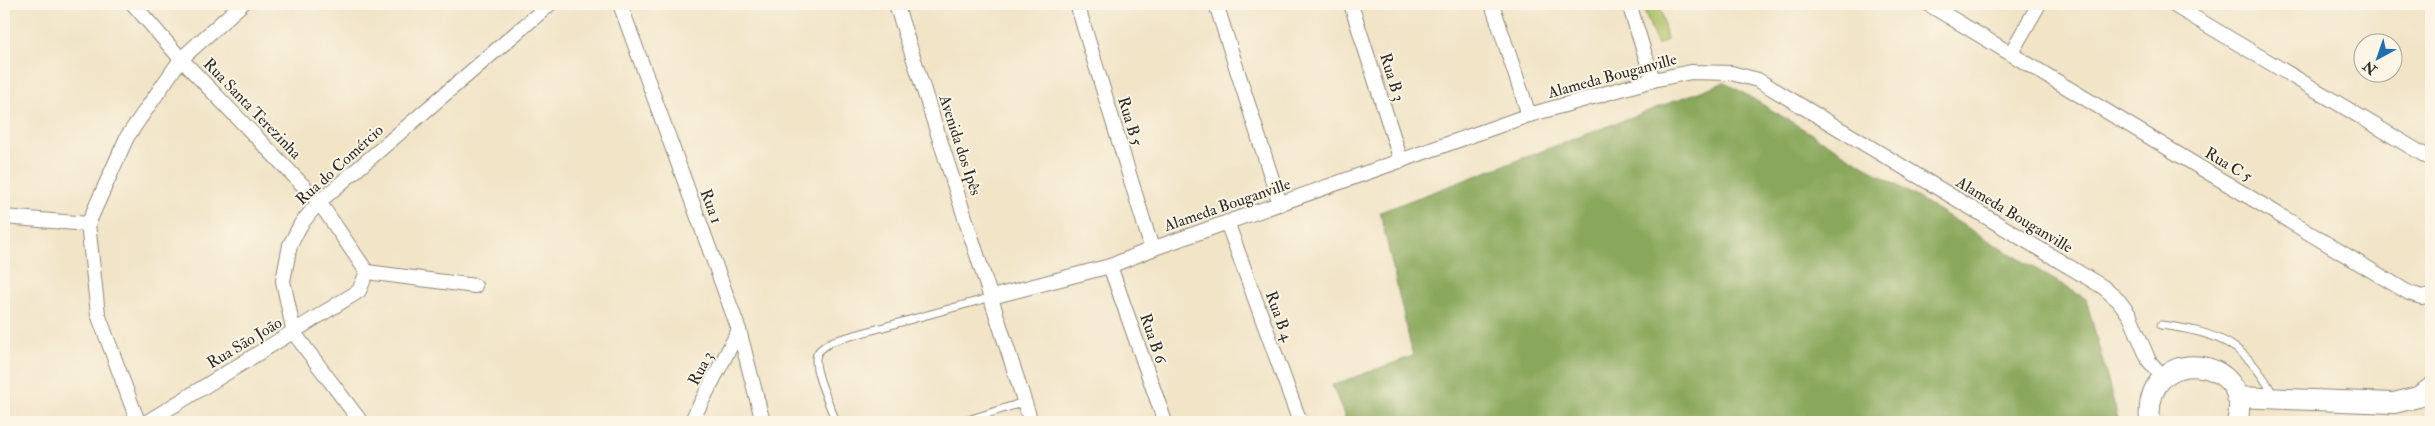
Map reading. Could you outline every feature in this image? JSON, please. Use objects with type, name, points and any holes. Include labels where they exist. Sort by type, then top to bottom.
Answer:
[{"type":"main road","points":[[2150,422],[2148,406],[2154,389],[2163,377],[2180,367],[2198,365],[2215,370],[2229,381],[2237,397],[2239,415],[2237,422]]},
{"type":"main road","points":[[2237,397],[2394,403],[2418,397],[2431,388]]},
{"type":"street","name":"Rua Santa Terezinha","points":[[133,4],[181,59],[319,202],[367,272]]},
{"type":"street","points":[[138,422],[98,314],[88,224],[127,137],[181,59],[242,4]]},
{"type":"street","name":"Rua do Comércio","points":[[361,422],[294,333],[283,281],[285,262],[290,245],[301,224],[319,202],[550,4]]},
{"type":"street","name":"Rua 1","points":[[620,4],[739,330],[763,422]]},
{"type":"street","name":"Avenida dos Ipês","points":[[896,4],[992,297]]},
{"type":"street","name":"Rua B 5","points":[[1077,4],[1152,249]]},
{"type":"street","points":[[1216,4],[1280,204]]},
{"type":"street","name":"Rua B 3","points":[[1351,4],[1400,161]]},
{"type":"street","points":[[1492,4],[1529,116]]},
{"type":"street","points":[[1629,4],[1653,80]]},
{"type":"street","name":"Rua C 5","points":[[1928,4],[2409,294],[2422,297],[2431,295]]},
{"type":"street","points":[[2011,53],[2039,4]]},
{"type":"street","points":[[2172,4],[2431,159]]},
{"type":"street","name":"Alameda Bouganville","points":[[992,297],[1110,266],[1227,222],[1529,116],[1653,80],[1691,72],[1730,73],[1758,80],[2103,287],[2119,301],[2130,316],[2150,361],[2163,377]]},
{"type":"street","points":[[4,217],[88,224]]},
{"type":"street","name":"Rua B 4","points":[[1227,222],[1300,422]]},
{"type":"street","name":"Rua B 6","points":[[1110,266],[1165,422]]},
{"type":"street","points":[[367,272],[475,286]]},
{"type":"street","name":"Rua São João","points":[[147,422],[294,333],[359,291],[367,272]]},
{"type":"street","points":[[992,297],[1030,422]]},
{"type":"street","name":"Rua 3","points":[[691,422],[739,330]]},
{"type":"lane","points":[[836,422],[815,364],[818,352],[825,346],[833,341],[992,297]]},
{"type":"lane","points":[[2161,325],[2197,329],[2211,334],[2238,350],[2262,374],[2276,398]]},
{"type":"lane","points":[[962,422],[1024,402]]},
{"type":"green space","points":[[1642,4],[1660,4],[1667,40],[1657,45]]},
{"type":"green space","points":[[1725,82],[2086,299],[2119,422],[1347,422],[1332,385],[1413,356],[1380,212]]}]
